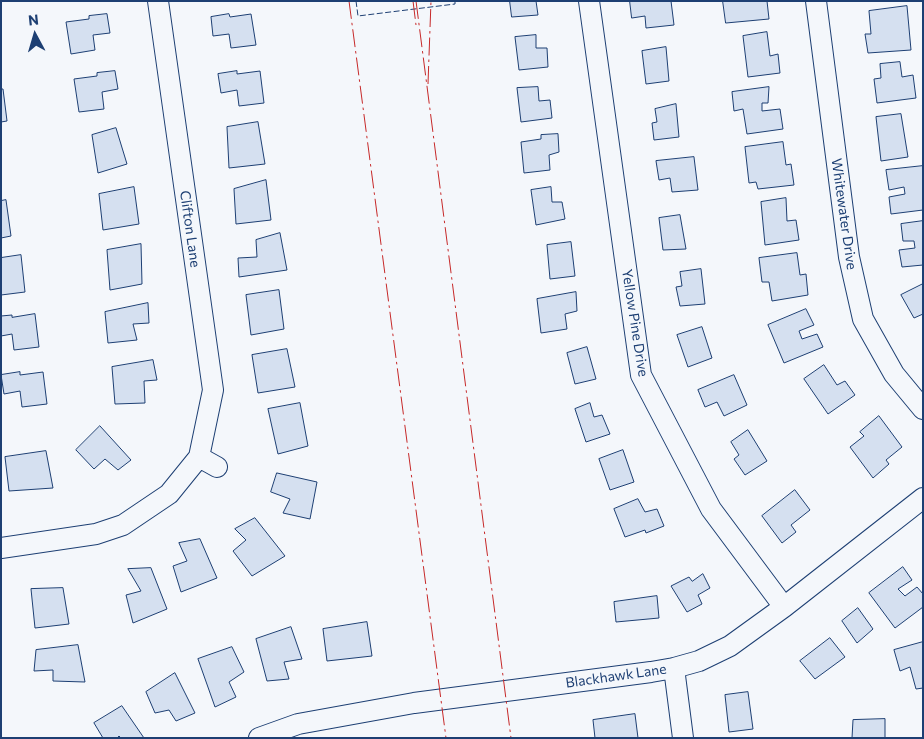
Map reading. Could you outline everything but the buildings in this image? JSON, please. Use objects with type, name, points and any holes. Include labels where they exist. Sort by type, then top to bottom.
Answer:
[{"type":"street","name":"Clifton Lane","points":[[1,548],[96,534],[123,525],[169,494],[199,457],[213,390],[158,1]]},
{"type":"street","name":"Yellow Pine Drive","points":[[588,1],[641,375],[711,509],[784,607]]},
{"type":"street","name":"Whitewater Drive","points":[[816,1],[849,257],[863,319],[894,374],[923,409]]},
{"type":"street","points":[[199,457],[217,467]]},
{"type":"street","name":"Blackhawk Lane","points":[[259,738],[298,724],[414,703],[674,668],[699,661],[730,646],[921,503]]},
{"type":"street","points":[[674,668],[682,738]]},
{"type":"fence","points":[[356,1],[358,16],[455,4],[455,1]]},
{"type":"power","points":[[349,1],[446,738]]},
{"type":"power","points":[[413,1],[416,25]]},
{"type":"power","points":[[416,1],[511,738]]},
{"type":"power","points":[[428,84],[431,1]]}]
